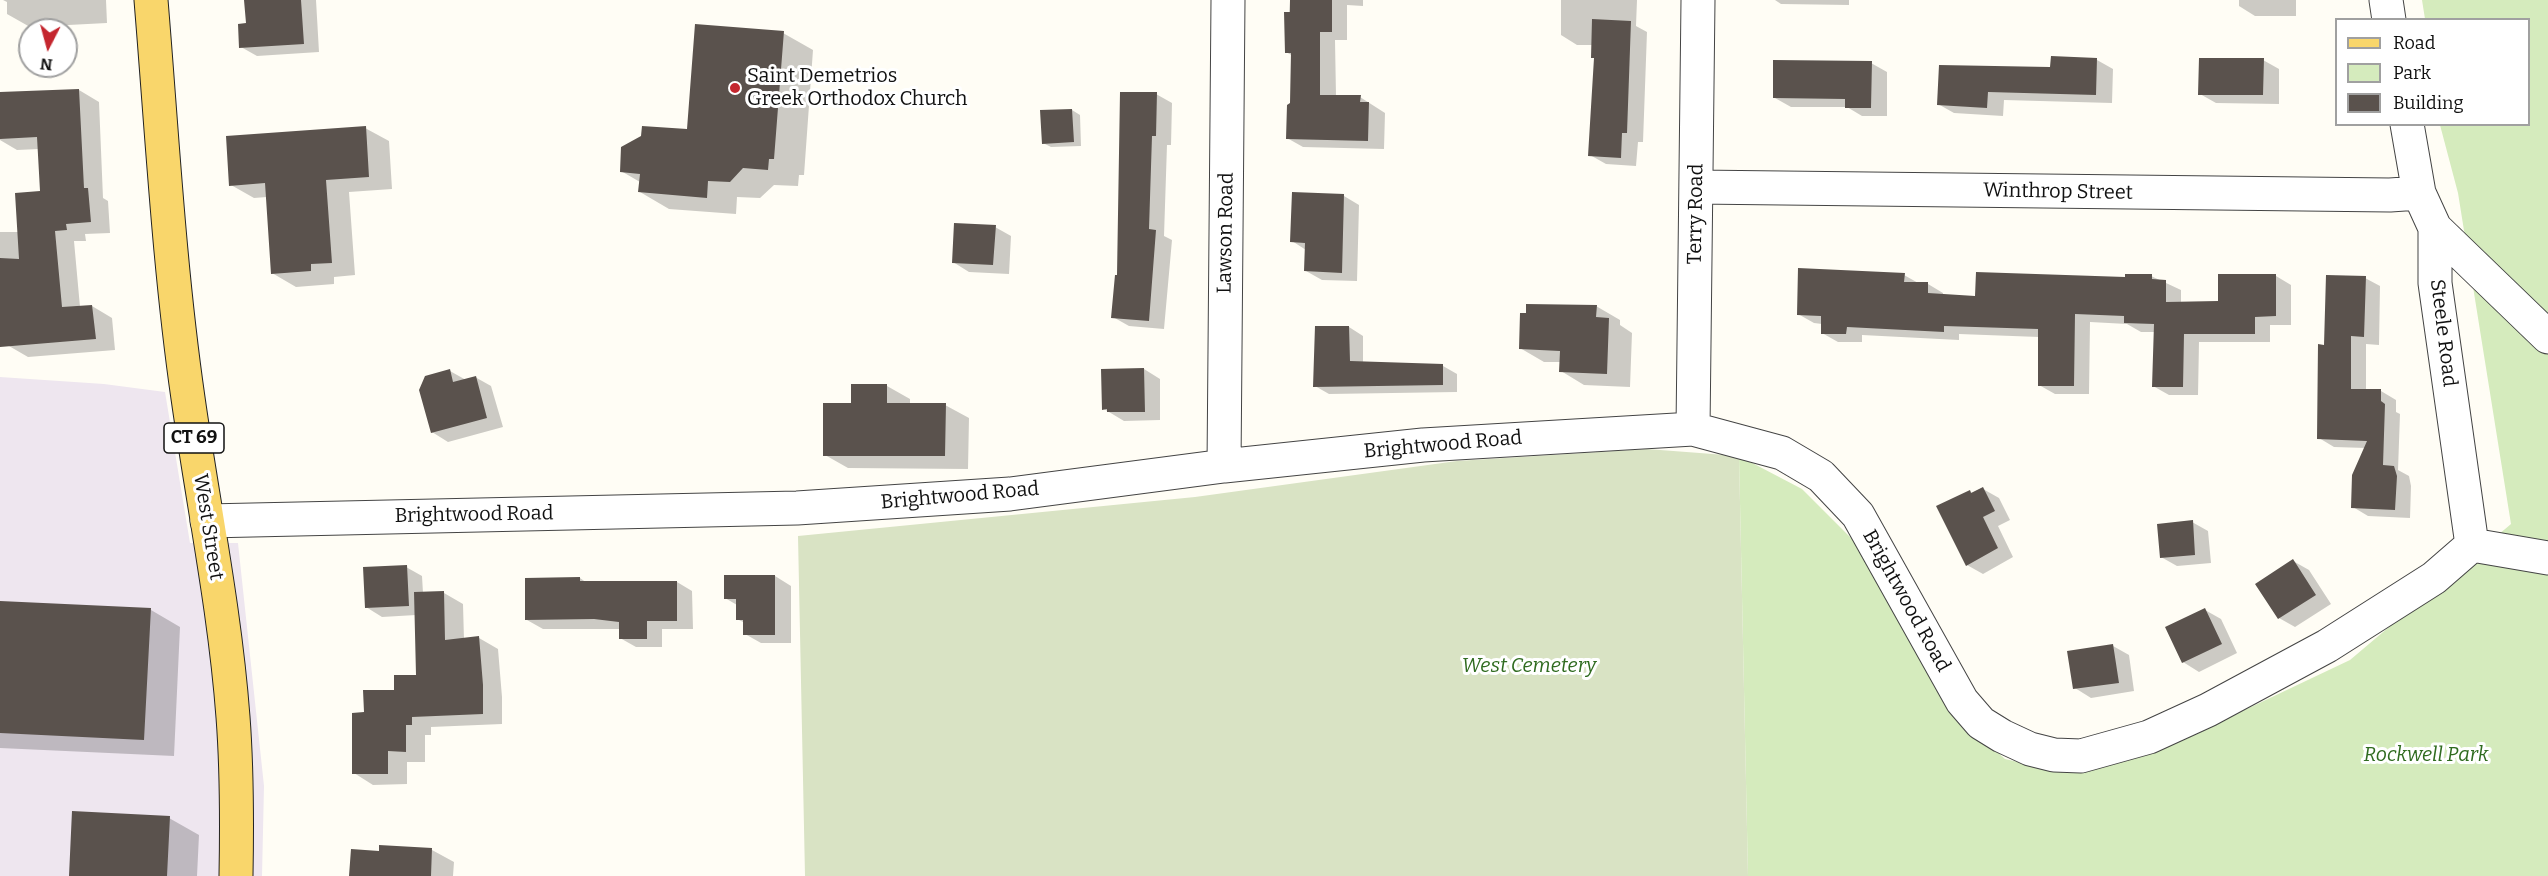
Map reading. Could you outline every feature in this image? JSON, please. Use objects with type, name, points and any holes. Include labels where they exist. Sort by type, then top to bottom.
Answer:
[{"type":"main road","name":"West Street","points":[[151,0],[174,286],[233,716],[237,796],[236,876]]},
{"type":"street","name":"Lawson Road","points":[[1224,466],[1228,0]]},
{"type":"street","name":"Terry Road","points":[[1693,429],[1698,0]]},
{"type":"street","points":[[2386,0],[2389,18]]},
{"type":"street","name":"Steele Road","points":[[2407,126],[2419,193],[2435,228],[2435,283],[2472,545]]},
{"type":"street","name":"Winthrop Street","points":[[1696,187],[2378,195],[2419,193]]},
{"type":"street","points":[[2435,228],[2548,337]]},
{"type":"street","name":"Brightwood Road","points":[[207,521],[797,508],[1010,494],[1224,466],[1422,445],[1693,429],[1782,453],[1821,476],[1858,515],[1962,701],[1980,723],[2030,749],[2054,755],[2081,756],[2149,736],[2208,710],[2376,617],[2434,578],[2472,545]]},
{"type":"street","points":[[2472,545],[2548,558]]},
{"type":"shaded area","points":[[0,377],[104,384],[165,392],[190,543],[238,543],[264,786],[262,876],[0,876]]},
{"type":"green space","name":"Rockwell Park","points":[[2422,0],[2548,0],[2548,876],[1748,876],[1739,456],[1802,489],[1855,542],[1962,720],[2005,759],[2066,773],[2173,744],[2350,660],[2511,524],[2458,193],[2440,126],[2530,126],[2530,18],[2425,18]]},
{"type":"green space","name":"West Cemetery","points":[[1647,449],[1739,456],[1748,876],[805,876],[798,536],[1195,497],[1457,461]]},
{"type":"building","points":[[244,0],[301,0],[304,44],[239,48],[238,24],[246,23]]},
{"type":"building","points":[[1290,0],[1332,0],[1332,32],[1320,32],[1320,95],[1361,95],[1360,102],[1369,102],[1368,141],[1286,139],[1287,105],[1290,103],[1291,53],[1285,53],[1284,12],[1290,12]]},
{"type":"building","points":[[1592,19],[1631,21],[1627,133],[1622,133],[1621,158],[1588,156],[1594,58],[1591,58]]},
{"type":"building","name":"Saint Demetrios Greek Orthodox Church","points":[[695,24],[784,31],[774,159],[769,159],[768,170],[743,168],[730,182],[708,181],[707,198],[638,192],[640,174],[620,172],[621,147],[641,136],[642,126],[687,129]]},
{"type":"building","points":[[2051,56],[2097,58],[2096,95],[1988,92],[1987,108],[1937,105],[1939,65],[2050,67]]},
{"type":"building","points":[[2199,58],[2264,58],[2263,95],[2198,95]]},
{"type":"building","points":[[1773,60],[1872,61],[1871,108],[1845,108],[1845,99],[1773,98]]},
{"type":"building","points":[[79,89],[84,188],[88,188],[91,222],[66,224],[67,230],[55,231],[62,307],[92,305],[96,339],[0,347],[0,258],[19,259],[15,193],[40,191],[37,137],[0,139],[0,92]]},
{"type":"building","points":[[1120,92],[1157,92],[1156,136],[1152,136],[1149,229],[1156,230],[1149,321],[1111,318],[1115,275],[1117,275]]},
{"type":"building","points":[[1072,109],[1074,142],[1042,144],[1040,110]]},
{"type":"building","points":[[366,126],[369,177],[326,180],[332,263],[311,264],[311,271],[271,274],[265,183],[229,186],[226,136]]},
{"type":"building","points":[[1292,192],[1344,194],[1342,273],[1304,271],[1305,243],[1290,242]]},
{"type":"building","points":[[954,223],[996,225],[993,265],[952,263]]},
{"type":"building","points":[[1798,268],[1905,273],[1904,282],[1928,282],[1928,293],[1975,296],[1976,272],[2125,277],[2125,274],[2152,274],[2152,279],[2166,280],[2166,302],[2218,301],[2218,274],[2276,274],[2276,316],[2255,317],[2255,334],[2184,334],[2183,387],[2152,387],[2154,324],[2124,323],[2124,316],[2075,314],[2074,386],[2038,386],[2038,329],[1944,326],[1944,332],[1847,327],[1846,334],[1821,334],[1821,316],[1797,315]]},
{"type":"building","points":[[2326,275],[2366,276],[2364,337],[2351,336],[2351,389],[2381,389],[2381,401],[2385,404],[2383,465],[2394,466],[2397,476],[2395,510],[2351,508],[2352,475],[2367,441],[2317,439],[2318,344],[2324,345]]},
{"type":"building","points":[[1526,304],[1597,305],[1596,317],[1609,318],[1607,374],[1559,372],[1560,351],[1519,349],[1520,313],[1526,313]]},
{"type":"building","points":[[1315,326],[1349,326],[1350,361],[1443,364],[1443,385],[1313,387]]},
{"type":"building","points":[[1144,368],[1145,412],[1102,410],[1101,369]]},
{"type":"building","points":[[450,369],[453,382],[476,376],[487,418],[431,433],[419,390],[425,376]]},
{"type":"building","points":[[851,384],[887,384],[887,403],[946,403],[945,456],[823,456],[823,403],[851,403]]},
{"type":"building","points":[[1983,487],[1995,511],[1983,517],[1998,548],[1966,566],[1936,506],[1970,490],[1971,493]]},
{"type":"building","points":[[2193,520],[2195,555],[2160,558],[2157,524]]},
{"type":"building","points":[[2293,559],[2316,595],[2278,619],[2255,584]]},
{"type":"building","points":[[407,565],[409,606],[365,608],[363,567]]},
{"type":"building","points":[[724,575],[775,575],[775,635],[743,635],[743,620],[736,620],[736,599],[724,599]]},
{"type":"building","points":[[580,577],[580,581],[677,581],[677,621],[647,621],[647,639],[619,639],[619,622],[594,619],[525,620],[525,578]]},
{"type":"building","points":[[444,591],[445,640],[479,636],[483,714],[412,717],[412,725],[406,725],[406,752],[388,751],[388,774],[352,774],[352,713],[364,712],[363,690],[394,690],[394,675],[416,675],[414,592]]},
{"type":"building","points":[[0,601],[151,608],[144,740],[0,733]]},
{"type":"building","points":[[2205,608],[2222,644],[2182,663],[2165,627]]},
{"type":"building","points":[[2113,644],[2119,683],[2073,689],[2067,651]]},
{"type":"building","points":[[72,811],[170,816],[167,876],[69,876]]},
{"type":"building","points":[[379,845],[432,848],[431,876],[349,876],[351,849],[379,851]]},
{"type":"place","name":"Saint Demetrios Greek Orthodox Church","points":[[735,88]]}]
